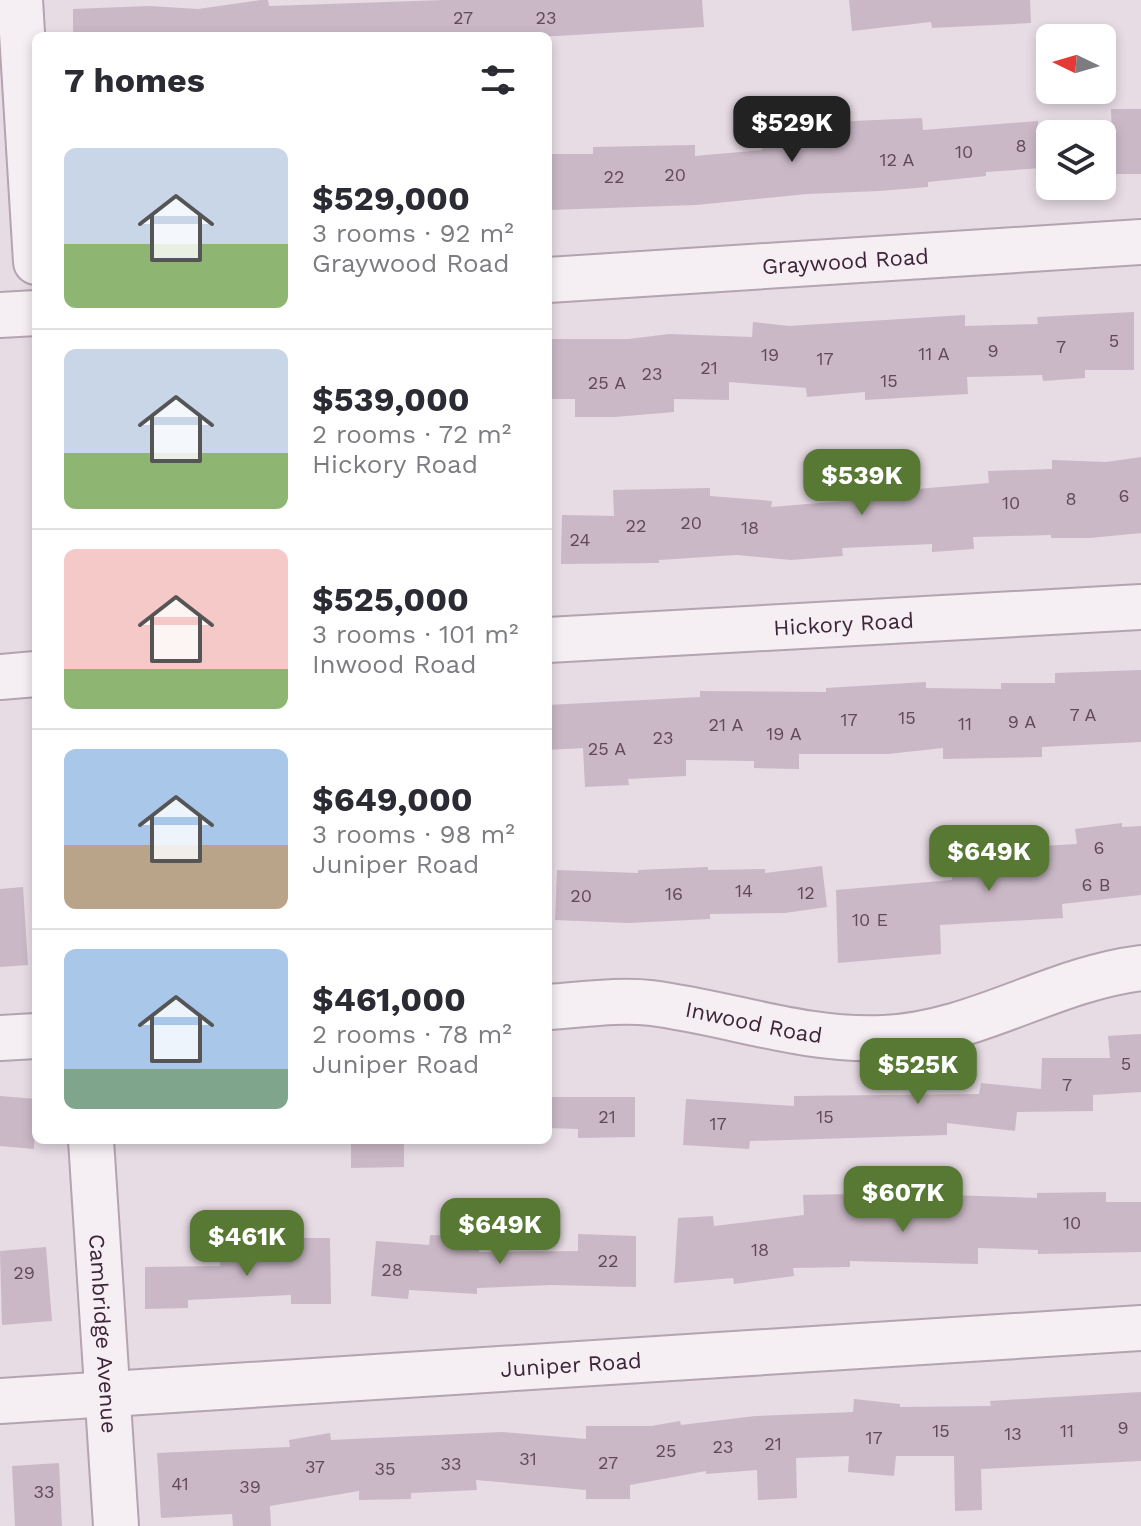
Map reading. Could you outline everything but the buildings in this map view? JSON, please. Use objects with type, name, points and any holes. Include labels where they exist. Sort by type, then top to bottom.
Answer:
[{"type":"street","points":[[20,0],[32,196]]},
{"type":"street","name":"Graywood Road","points":[[552,280],[1141,242]]},
{"type":"street","points":[[0,315],[32,313]]},
{"type":"street","name":"Hickory Road","points":[[552,640],[1141,607]]},
{"type":"street","points":[[0,677],[32,674]]},
{"type":"street","name":"Inwood Road","points":[[552,1007],[649,1003],[824,1038],[885,1038],[957,1027],[1091,979],[1141,968]]},
{"type":"street","points":[[0,1038],[32,1036]]},
{"type":"street","name":"Cambridge Avenue","points":[[91,1144],[116,1526]]},
{"type":"street","name":"Juniper Road","points":[[0,1401],[1141,1328]]}]
